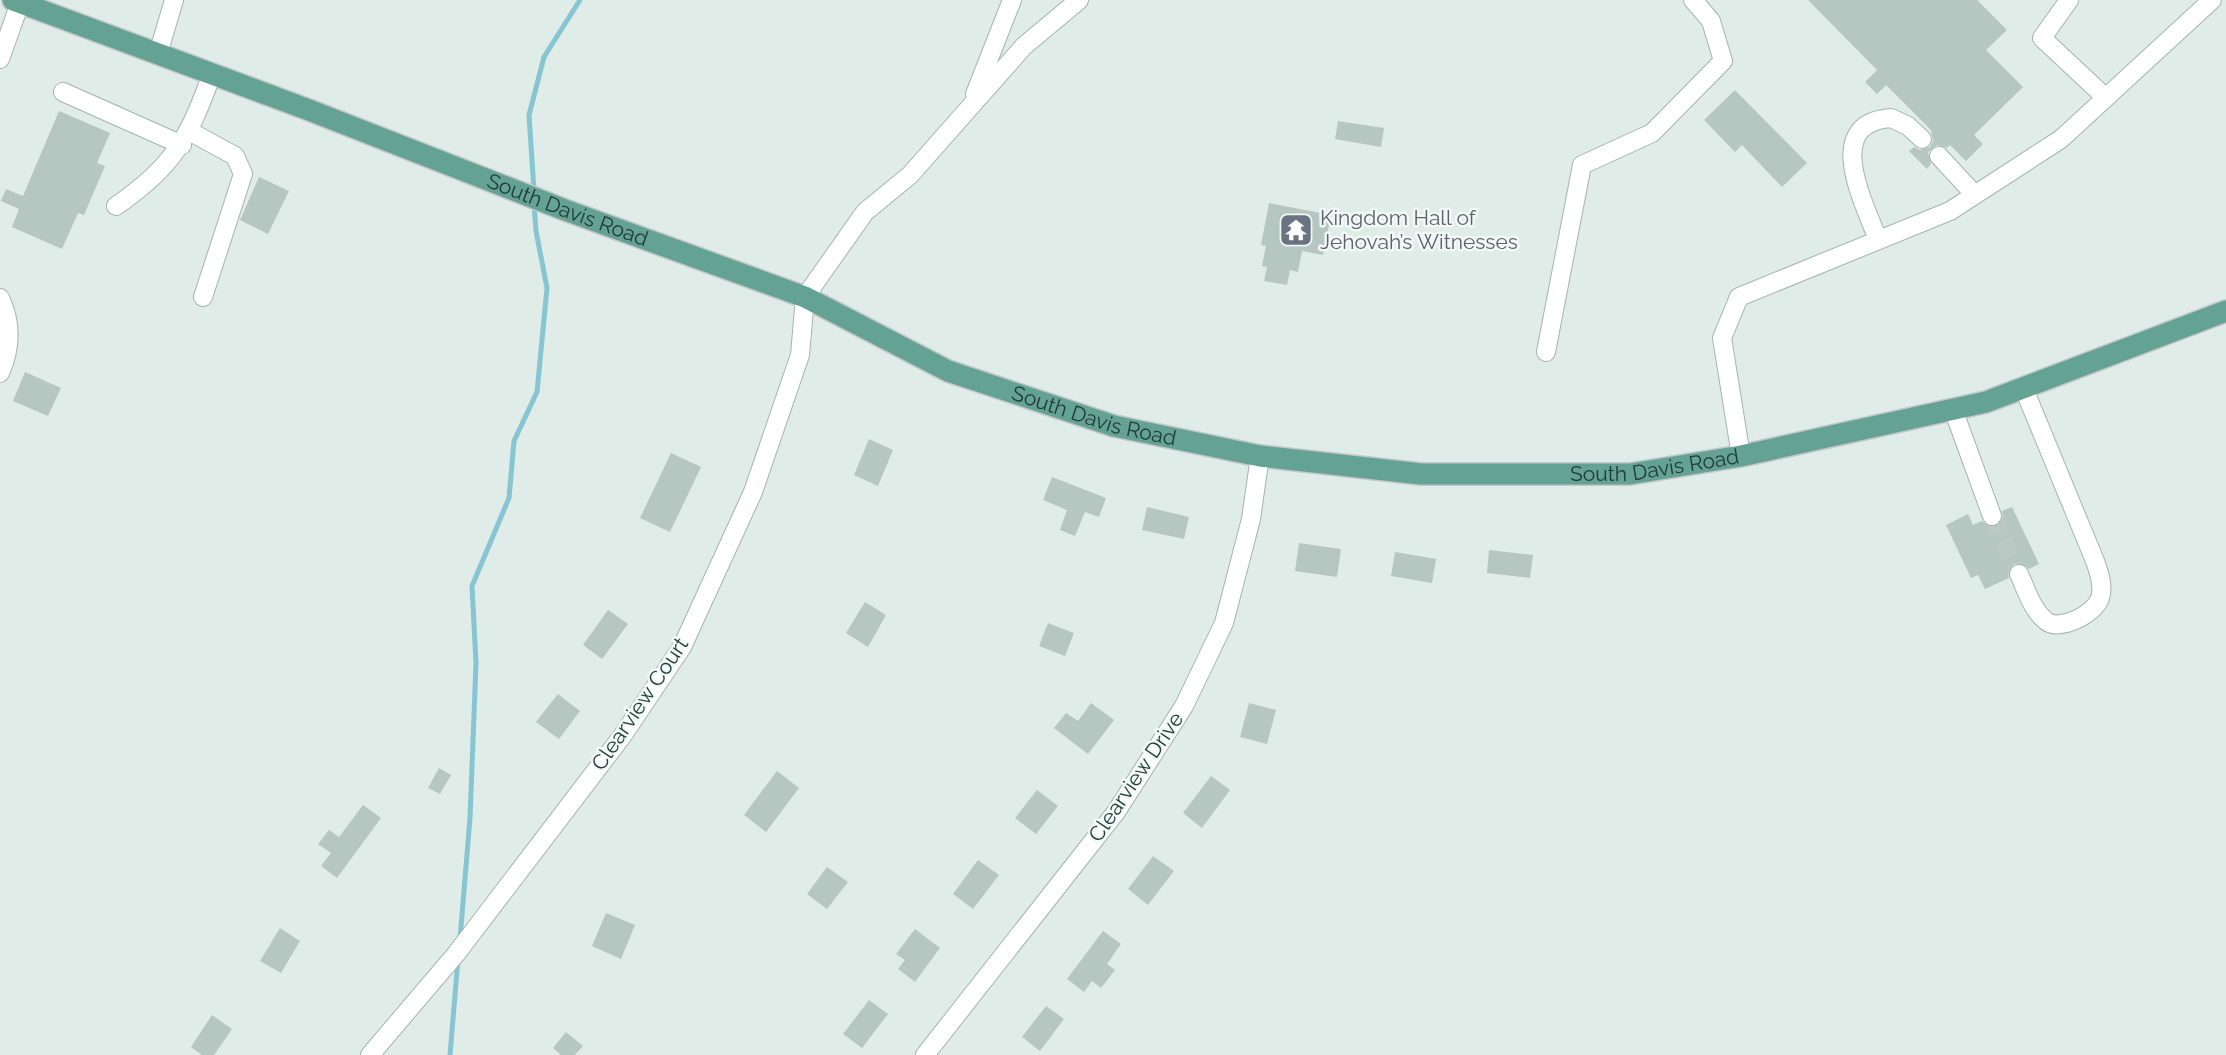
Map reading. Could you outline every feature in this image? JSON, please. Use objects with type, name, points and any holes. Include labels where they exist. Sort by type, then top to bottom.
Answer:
[{"type":"main road","name":"South Davis Road","points":[[17,1],[565,210],[805,298],[948,371],[1114,426],[1260,456],[1421,474],[1630,474],[1741,456],[1953,410],[2024,389],[2226,311]]},
{"type":"street","points":[[158,54],[174,0]]},
{"type":"street","points":[[969,108],[1012,0]]},
{"type":"street","points":[[805,298],[865,212],[910,175],[1024,46],[1079,0]]},
{"type":"street","points":[[1546,352],[1582,165],[1652,133],[1723,61],[1711,21],[1693,0]]},
{"type":"street","points":[[2069,0],[2042,38],[2105,97]]},
{"type":"street","points":[[1741,456],[1722,338],[1739,297],[1950,211],[2061,139],[2213,0],[2226,12]]},
{"type":"street","points":[[0,59],[17,1]]},
{"type":"street","points":[[116,206],[153,178],[185,138],[212,74]]},
{"type":"street","points":[[63,92],[235,156],[243,174],[203,297]]},
{"type":"street","points":[[1878,240],[1852,166],[1851,148],[1864,128],[1891,118],[1908,126],[1922,139]]},
{"type":"street","points":[[1939,156],[1975,195]]},
{"type":"street","points":[[0,298],[8,314],[9,353],[0,373]]},
{"type":"street","name":"Clearview Court","points":[[370,1055],[456,954],[622,735],[682,647],[753,492],[800,355],[805,298]]},
{"type":"street","points":[[2019,574],[2037,610],[2047,622],[2059,626],[2090,612],[2100,599],[2101,579],[2095,561],[2024,389]]},
{"type":"street","points":[[1953,410],[1992,516]]},
{"type":"street","name":"Clearview Drive","points":[[925,1055],[1116,812],[1184,706],[1224,623],[1251,519],[1260,456]]},
{"type":"building","points":[[1808,0],[1977,0],[2007,30],[1986,50],[2023,87],[1974,135],[1983,144],[1966,161],[1950,145],[1947,148],[1937,145],[1928,152],[1931,164],[1927,169],[1909,151],[1914,147],[1920,150],[1930,147],[1933,141],[1931,130],[1886,85],[1877,94],[1865,82],[1877,70]]},
{"type":"building","points":[[1735,90],[1807,163],[1782,187],[1742,145],[1735,152],[1704,120]]},
{"type":"building","points":[[59,111],[110,133],[97,163],[105,166],[84,215],[78,213],[62,249],[12,227],[19,209],[1,201],[6,189],[23,196]]},
{"type":"building","points":[[1338,121],[1384,128],[1381,147],[1335,139]]},
{"type":"building","points":[[259,177],[289,191],[268,234],[240,220]]},
{"type":"building","name":"Kingdom Hall of Jehovah’s Witnesses","points":[[1269,203],[1331,215],[1323,255],[1302,251],[1298,272],[1290,270],[1287,285],[1264,281],[1267,267],[1262,266],[1266,246],[1261,245]]},
{"type":"building","points":[[25,372],[61,388],[48,416],[13,401]]},
{"type":"building","points":[[869,439],[893,450],[878,486],[854,475]]},
{"type":"building","points":[[671,453],[701,467],[670,532],[640,518]]},
{"type":"building","points":[[1052,477],[1106,498],[1099,517],[1085,512],[1075,536],[1060,530],[1067,510],[1043,500]]},
{"type":"building","points":[[1147,507],[1189,517],[1184,539],[1142,530]]},
{"type":"building","points":[[2012,507],[2039,564],[2029,569],[2021,563],[2014,564],[2008,572],[2009,578],[1985,589],[1978,575],[1971,578],[1946,525],[1968,514],[1973,525],[1982,521],[1989,527],[1995,527],[2003,519],[2002,511]]},
{"type":"building","points":[[1299,543],[1341,549],[1337,577],[1295,571]]},
{"type":"building","points":[[1489,550],[1533,555],[1530,578],[1487,573]]},
{"type":"building","points":[[1395,552],[1436,559],[1432,583],[1391,576]]},
{"type":"building","points":[[865,602],[886,615],[868,647],[846,633]]},
{"type":"building","points":[[608,610],[628,624],[602,659],[583,645]]},
{"type":"building","points":[[1048,623],[1074,633],[1065,656],[1039,646]]},
{"type":"building","points":[[558,694],[580,711],[559,739],[536,722]]},
{"type":"building","points":[[1091,703],[1114,720],[1088,754],[1054,728],[1066,713],[1078,721]]},
{"type":"building","points":[[1249,703],[1276,710],[1267,744],[1240,737]]},
{"type":"building","points":[[439,768],[451,775],[440,794],[428,788]]},
{"type":"building","points":[[777,771],[799,788],[766,832],[744,815]]},
{"type":"building","points":[[1211,776],[1230,790],[1202,828],[1183,813]]},
{"type":"building","points":[[1037,790],[1058,806],[1036,834],[1015,818]]},
{"type":"building","points":[[363,805],[381,818],[337,878],[321,866],[331,853],[318,844],[329,830],[339,837]]},
{"type":"building","points":[[1153,856],[1174,871],[1148,905],[1128,889]]},
{"type":"building","points":[[978,860],[999,875],[973,909],[953,894]]},
{"type":"building","points":[[827,867],[848,882],[827,909],[807,894]]},
{"type":"building","points":[[606,913],[635,925],[621,959],[592,946]]},
{"type":"building","points":[[280,928],[300,941],[281,973],[260,961]]},
{"type":"building","points":[[915,929],[940,948],[915,982],[898,969],[905,960],[896,954]]},
{"type":"building","points":[[1103,931],[1121,944],[1107,964],[1115,970],[1101,988],[1092,981],[1084,992],[1067,979]]},
{"type":"building","points":[[869,1000],[888,1014],[862,1048],[843,1034]]},
{"type":"building","points":[[1046,1006],[1064,1019],[1040,1051],[1022,1037]]},
{"type":"building","points":[[212,1015],[232,1029],[214,1055],[202,1055],[191,1047]]},
{"type":"building","points":[[566,1032],[583,1046],[575,1055],[561,1055],[553,1048]]},
{"type":"waterway","points":[[534,191],[529,115],[544,57],[580,0]]},
{"type":"waterway","points":[[460,939],[470,818],[476,663],[472,586],[509,498],[514,441],[537,392],[547,288],[536,231],[534,204]]},
{"type":"waterway","points":[[450,1055],[458,959]]},
{"type":"tunnel","points":[[1992,516],[2019,574]]},
{"type":"place","name":"Kingdom Hall of Jehovah’s Witnesses","points":[[1296,230]]}]
